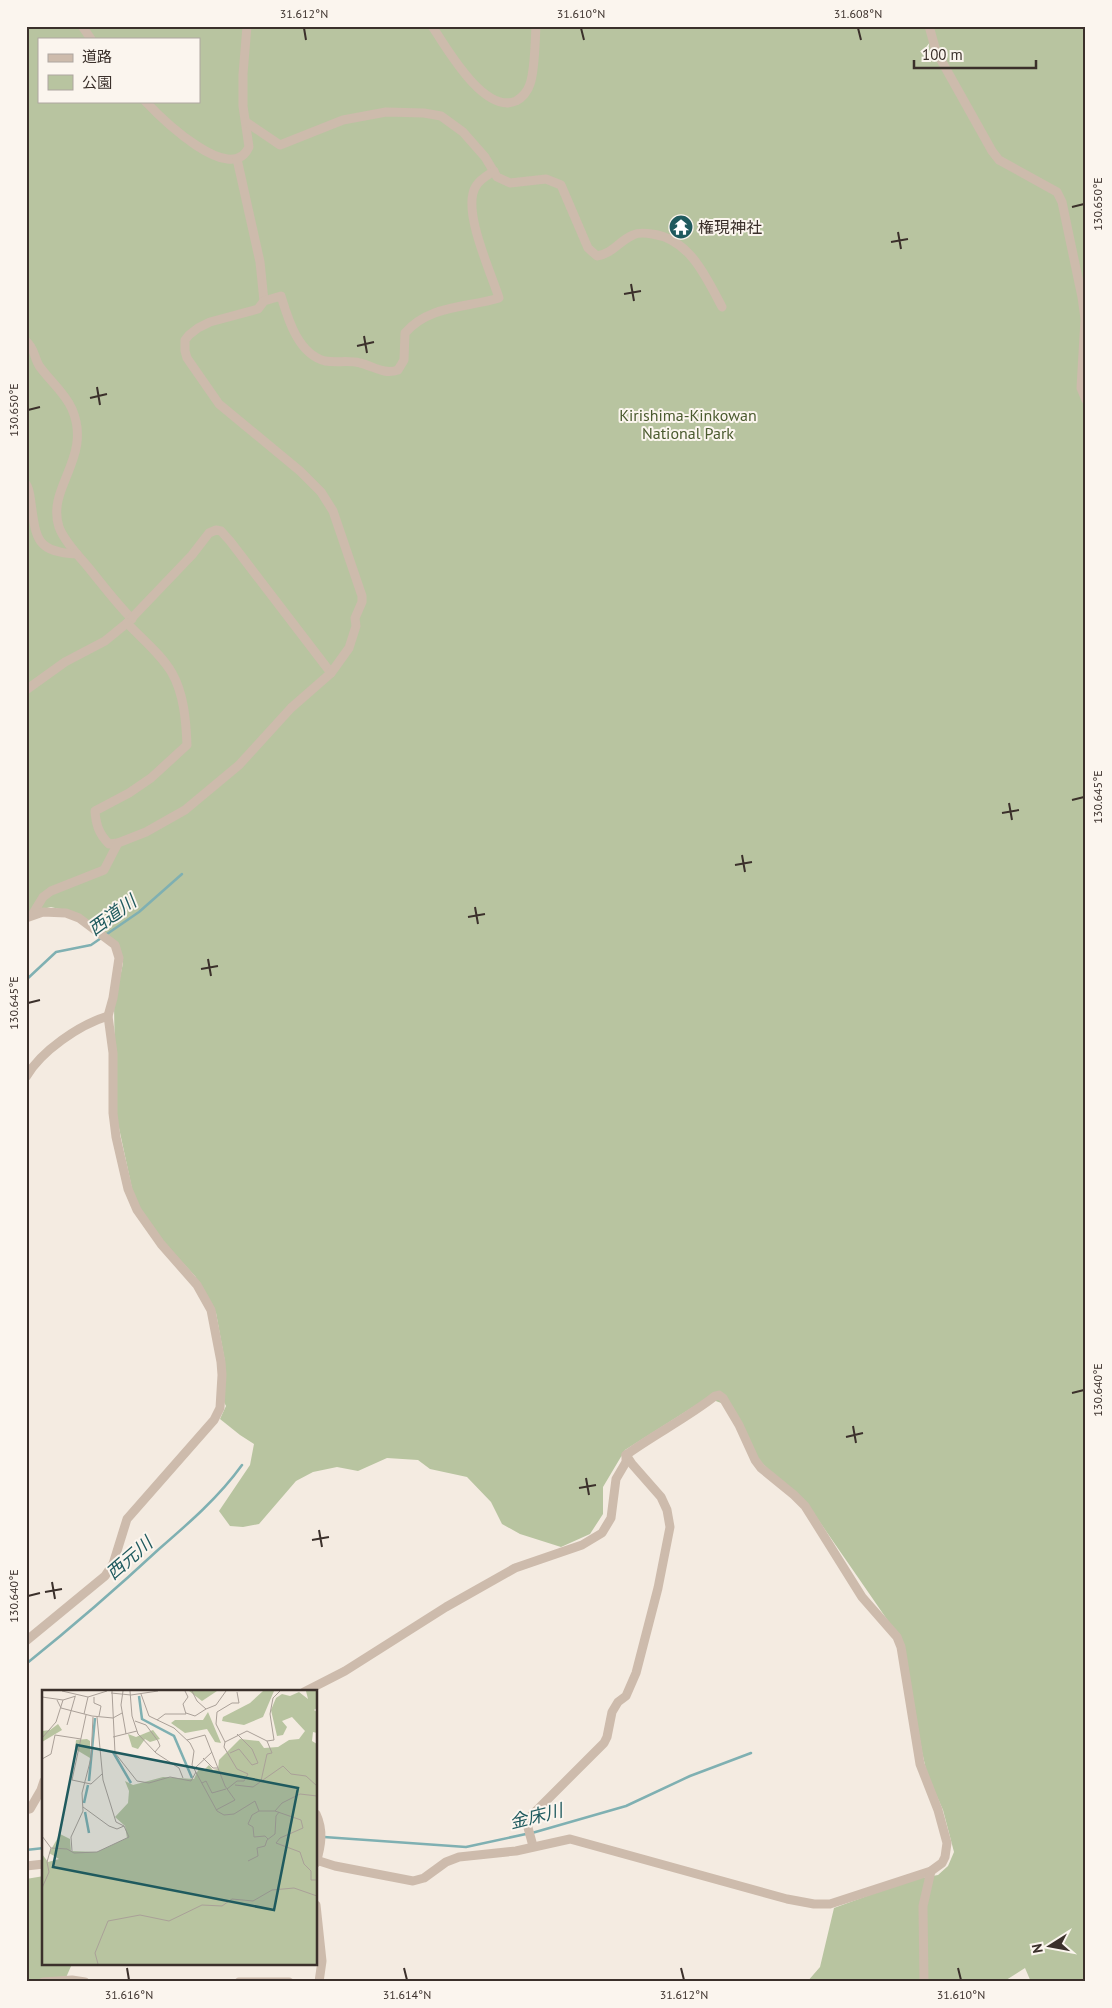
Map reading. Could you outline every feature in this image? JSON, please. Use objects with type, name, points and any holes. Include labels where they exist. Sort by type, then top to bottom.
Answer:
[{"type":"street","points":[[82,26],[90,38]]},
{"type":"street","points":[[146,102],[163,119],[198,146],[218,158],[237,159],[246,153],[249,147],[243,106],[243,74],[247,26]]},
{"type":"street","points":[[432,26],[470,80],[484,93],[504,103],[512,103],[520,99],[530,84],[536,26]]},
{"type":"street","points":[[929,26],[936,51],[999,160],[1056,192],[1062,202],[1085,319],[1081,388],[1086,400]]},
{"type":"street","points":[[246,122],[280,144],[343,120],[386,112],[424,113],[441,116],[463,132],[485,157],[497,177],[510,183],[546,180],[561,185],[588,248],[596,256],[609,253],[633,235],[644,232],[667,238],[683,247],[690,254],[722,307]]},
{"type":"street","points":[[237,159],[260,262],[264,301]]},
{"type":"street","points":[[26,341],[33,349],[40,367],[65,396],[73,411],[79,440],[76,456],[60,493],[56,509],[59,527],[77,554],[171,672],[179,689],[186,723],[187,746],[152,778],[95,811],[96,823],[101,836],[109,844],[118,843],[146,832],[185,810],[239,765],[292,708],[331,673],[349,648],[356,626],[355,618],[362,598],[356,575],[333,511],[321,492],[300,471],[219,404],[187,358],[185,351],[188,335],[210,322],[258,309],[264,301],[281,296],[293,332],[316,357],[326,361],[362,363],[384,372],[398,370],[404,360],[404,332],[418,320],[436,311],[483,303],[499,298],[478,240],[471,203],[476,184],[494,172]]},
{"type":"street","points":[[26,484],[40,542],[47,549],[58,553],[77,554]]},
{"type":"street","points":[[26,690],[65,662],[105,641],[130,621],[192,555],[209,533],[219,530],[230,541],[331,673]]},
{"type":"street","points":[[29,916],[43,897],[51,891],[104,870],[118,843]]},
{"type":"street","points":[[26,1641],[106,1576],[113,1564],[127,1519],[214,1420],[220,1408],[222,1393],[221,1362],[211,1310],[197,1285],[161,1244],[137,1210],[128,1189],[116,1137],[113,1113],[113,1053],[108,1016],[113,998],[119,958],[115,945],[79,918],[66,913],[54,911],[29,916]]},
{"type":"street","points":[[26,1078],[42,1056],[54,1046],[95,1020],[108,1016]]},
{"type":"street","points":[[318,1861],[413,1881],[424,1878],[442,1864],[459,1858],[491,1855],[532,1843],[576,1840],[787,1899],[814,1904],[830,1904],[931,1871],[942,1863],[946,1857],[947,1843],[938,1810],[920,1764],[904,1655],[897,1637],[862,1596],[805,1506],[794,1494],[761,1468],[755,1460],[732,1411],[723,1398],[719,1395],[715,1396],[694,1413],[652,1436],[626,1455]]},
{"type":"street","points":[[308,1690],[345,1671],[446,1607],[515,1568],[582,1545],[602,1534],[611,1518],[616,1479],[626,1462],[626,1455]]},
{"type":"street","points":[[532,1843],[528,1826],[529,1818],[604,1743],[607,1737],[612,1712],[618,1702],[626,1696],[636,1673],[658,1588],[670,1527],[667,1510],[662,1497],[626,1455]]},
{"type":"street","points":[[26,1810],[30,1809],[42,1787]]},
{"type":"street","points":[[318,1819],[322,1828],[318,1857]]},
{"type":"street","points":[[26,1866],[42,1864]]},
{"type":"street","points":[[924,1982],[923,1917],[925,1894],[931,1871]]},
{"type":"street","points":[[318,1924],[322,1961],[319,1982]]},
{"type":"street","points":[[43,1982],[72,1980],[85,1982]]},
{"type":"street","points":[[240,1982],[289,1982]]},
{"type":"green space","name":"Kirishima-Kinkowan National Park","points":[[26,26],[1086,26],[1086,1982],[1031,1982],[1025,1968],[1003,1982],[807,1982],[820,1967],[834,1908],[911,1880],[938,1875],[948,1866],[954,1852],[943,1810],[927,1774],[904,1644],[808,1505],[755,1456],[732,1407],[713,1400],[712,1395],[625,1450],[603,1487],[603,1514],[590,1534],[561,1547],[520,1534],[502,1524],[491,1502],[467,1477],[430,1469],[418,1460],[387,1458],[358,1471],[337,1467],[313,1472],[296,1481],[259,1524],[243,1527],[230,1526],[219,1511],[250,1465],[254,1444],[220,1419],[226,1406],[223,1400],[225,1362],[216,1313],[195,1276],[156,1234],[134,1198],[116,1114],[114,1006],[123,963],[117,945],[99,926],[75,913],[51,907],[26,912]]},
{"type":"green space","points":[[42,1876],[42,1966],[71,1966],[64,1982],[26,1982],[26,1879]]},
{"type":"waterway","name":"西道川","points":[[26,980],[56,952],[91,945],[139,912],[182,874]]},
{"type":"waterway","name":"西元川","points":[[26,1664],[94,1608],[214,1499],[242,1465]]},
{"type":"waterway","name":"金床川","points":[[532,1833],[626,1806],[690,1776],[751,1753]]},
{"type":"waterway","name":"金床川","points":[[324,1837],[466,1847],[526,1834]]},
{"type":"waterway","name":"金床川","points":[[26,1850],[42,1848]]},
{"type":"place","name":"権現神社","points":[[681,227]]}]
